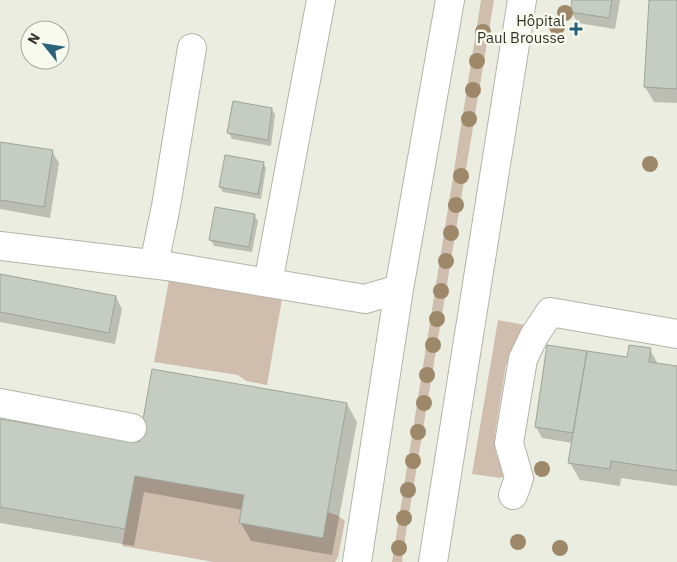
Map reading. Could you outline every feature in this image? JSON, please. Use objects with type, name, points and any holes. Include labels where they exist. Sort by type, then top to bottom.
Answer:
[{"type":"lane","points":[[268,283],[321,0]]},
{"type":"lane","points":[[357,562],[399,289],[450,0]]},
{"type":"lane","points":[[433,562],[522,0]]},
{"type":"lane","points":[[154,264],[166,206],[192,48]]},
{"type":"lane","points":[[0,246],[154,264],[365,299],[399,289]]},
{"type":"lane","points":[[513,495],[519,478],[508,442],[523,359],[534,336],[550,312],[677,334]]},
{"type":"lane","points":[[0,403],[132,428]]},
{"type":"shaded area","points":[[481,0],[494,0],[406,532],[402,561],[404,562],[392,562]]},
{"type":"shaded area","points":[[169,280],[282,299],[267,385],[246,381],[238,375],[154,362]]},
{"type":"shaded area","points":[[498,320],[525,325],[506,365],[495,434],[496,454],[506,475],[500,478],[472,474]]},
{"type":"shaded area","points":[[135,476],[244,495],[240,523],[322,538],[327,512],[339,516],[345,521],[338,557],[335,562],[214,562],[122,546]]},
{"type":"building","points":[[572,0],[612,0],[609,18],[570,12]]},
{"type":"building","points":[[649,0],[677,0],[677,89],[644,87]]},
{"type":"building","points":[[233,101],[272,108],[268,140],[227,133]]},
{"type":"building","points":[[0,142],[53,150],[44,207],[0,200]]},
{"type":"building","points":[[225,155],[264,162],[258,194],[219,187]]},
{"type":"building","points":[[215,207],[255,214],[249,247],[209,240]]},
{"type":"building","points":[[0,274],[116,296],[109,333],[0,312]]},
{"type":"building","points":[[547,345],[587,351],[573,433],[535,427]]},
{"type":"building","points":[[629,345],[651,348],[649,362],[677,366],[677,471],[611,461],[610,469],[568,463],[587,351],[627,357]]},
{"type":"building","points":[[152,369],[347,403],[323,538],[239,523],[244,495],[135,476],[125,529],[0,507],[0,419],[139,442]]},
{"type":"place","name":"Hôpital Paul Brousse","points":[[576,29]]}]
